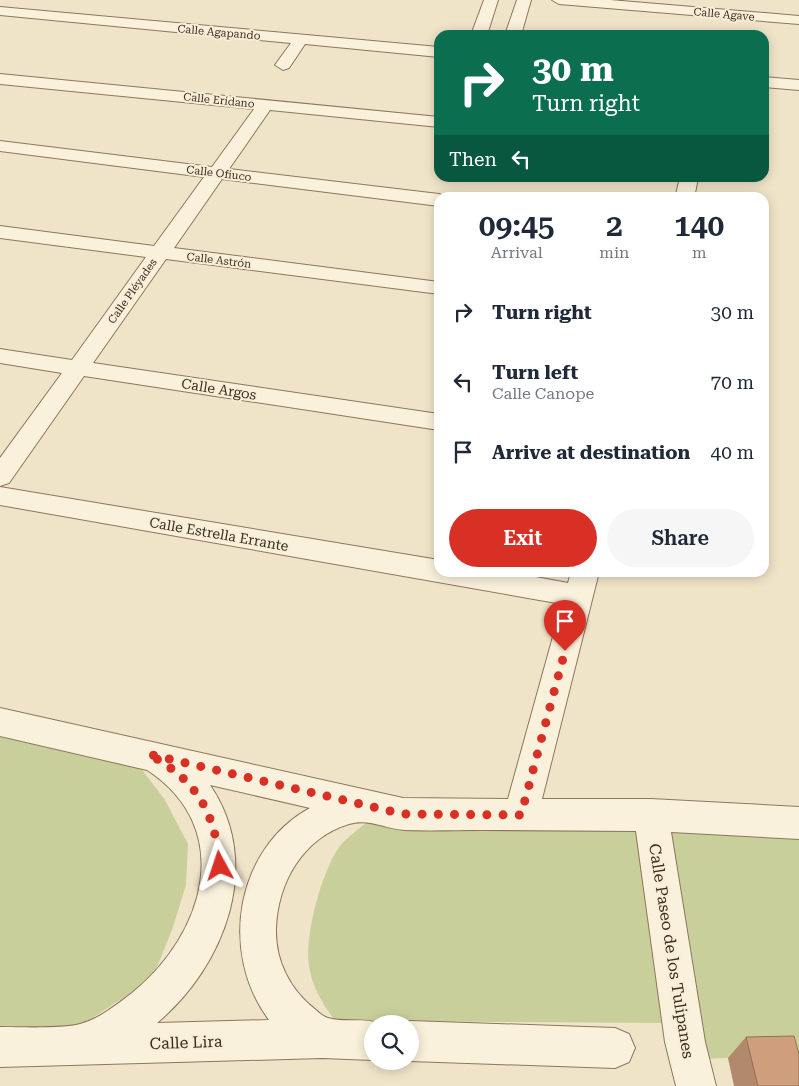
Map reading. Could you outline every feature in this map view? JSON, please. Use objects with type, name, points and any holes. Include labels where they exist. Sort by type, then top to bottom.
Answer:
[{"type":"street","points":[[480,30],[491,0]]},
{"type":"street","points":[[515,30],[524,0]]},
{"type":"street","name":"Calle Agave","points":[[560,0],[799,20]]},
{"type":"street","name":"Calle Agapando","points":[[0,12],[434,52]]},
{"type":"street","points":[[283,65],[302,39]]},
{"type":"street","name":"Calle Erídano","points":[[0,79],[434,122]]},
{"type":"street","points":[[769,82],[799,85]]},
{"type":"street","name":"Calle Pléyades","points":[[0,477],[265,105]]},
{"type":"street","name":"Calle Ofiuco","points":[[0,146],[434,199]]},
{"type":"street","name":"Calle Astrón","points":[[0,232],[434,287]]},
{"type":"street","name":"Calle Argos","points":[[0,356],[434,421]]},
{"type":"street","name":"Calle Estrella Errante","points":[[0,496],[434,570]]},
{"type":"street","points":[[502,577],[582,584],[521,815]]},
{"type":"street","points":[[0,722],[148,754],[403,814],[651,815],[799,823]]},
{"type":"street","points":[[75,1046],[105,1034],[133,1017],[158,996],[180,972],[197,947],[209,920],[216,893],[220,866],[217,841],[211,818],[200,797],[186,779],[168,765],[148,754]]},
{"type":"street","points":[[322,1038],[298,1022],[279,1001],[266,975],[258,948],[258,921],[262,894],[271,871],[285,850],[302,833],[322,819],[344,809],[367,804]]},
{"type":"street","name":"Calle Paseo de los Tulipanes","points":[[651,815],[685,1042],[696,1086]]},
{"type":"street","name":"Calle Lira","points":[[0,1046],[75,1046],[322,1038],[364,1040]]},
{"type":"street","points":[[419,1041],[615,1048]]},
{"type":"green space","points":[[0,732],[137,763],[165,800],[188,844],[186,885],[172,930],[152,979],[77,1028],[0,1030]]},
{"type":"green space","points":[[371,818],[640,827],[665,1023],[419,1022],[419,1015],[364,1015],[364,1021],[335,1021],[319,995],[310,974],[308,953],[312,921],[321,887],[333,857],[343,842]]},
{"type":"green space","points":[[669,827],[799,835],[799,1054],[706,1059]]},
{"type":"building","points":[[794,1036],[799,1054],[799,1086],[758,1086],[746,1037]]},
{"type":"route","points":[[220,866],[217,841],[211,818],[200,797],[186,779],[168,765],[148,754],[403,814],[521,815],[565,651]]}]
